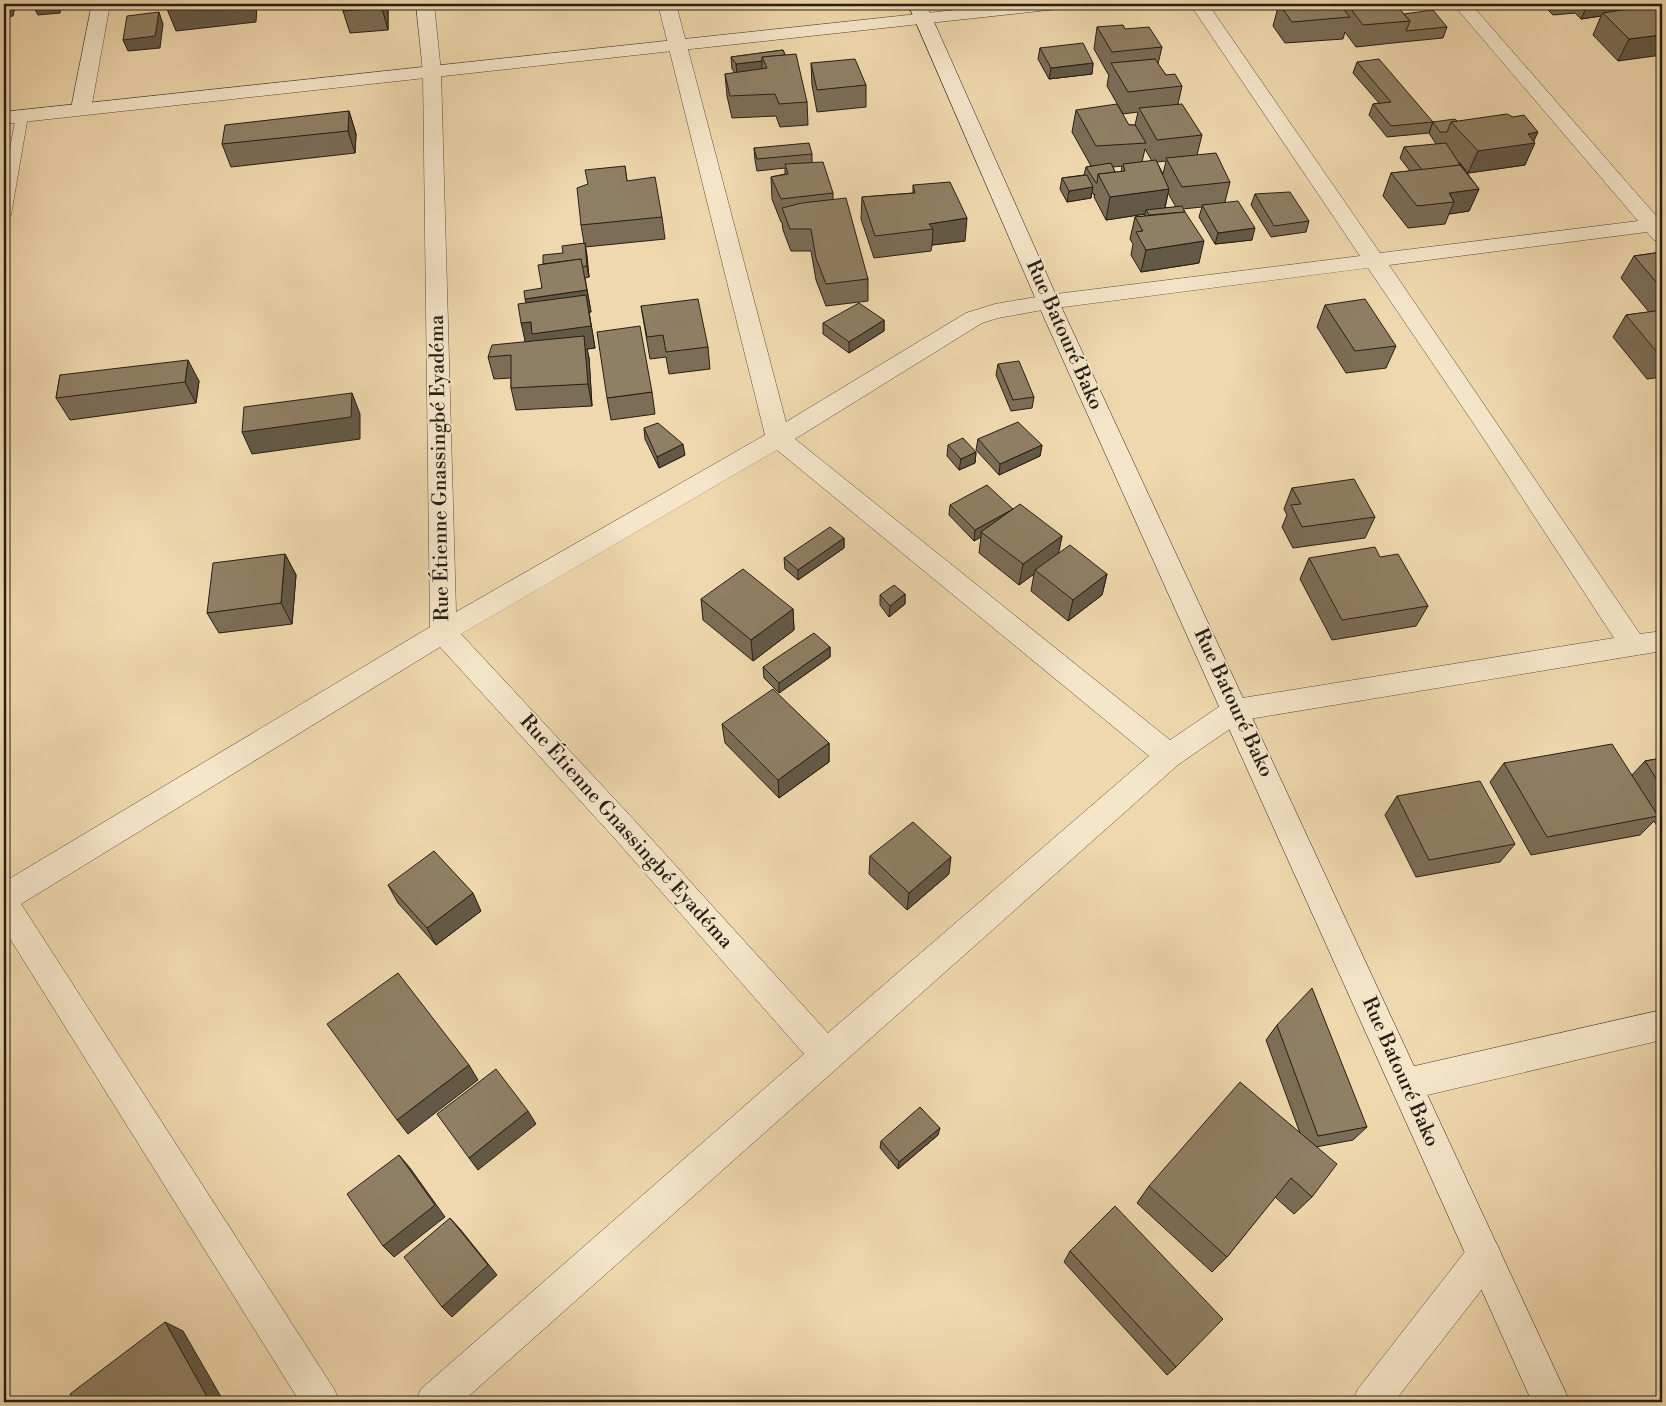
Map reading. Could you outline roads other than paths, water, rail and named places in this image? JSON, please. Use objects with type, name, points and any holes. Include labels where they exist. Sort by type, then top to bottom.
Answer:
[{"type":"street","points":[[81,109],[101,4]]},
{"type":"street","name":"Rue Étienne Gnassingbé Eyadéma","points":[[425,4],[432,72],[443,632],[626,831],[827,1055]]},
{"type":"street","points":[[667,4],[778,438],[1169,756]]},
{"type":"street","points":[[13,117],[678,45],[920,11],[1058,4]]},
{"type":"street","points":[[1199,4],[1486,424],[1633,646]]},
{"type":"street","points":[[1462,4],[1659,228]]},
{"type":"street","name":"Rue Batouré Bako","points":[[920,11],[1048,302],[1551,1402]]},
{"type":"street","points":[[4,898],[443,632],[778,438],[974,318],[995,311],[1048,302],[1374,261],[1659,228]]},
{"type":"street","points":[[434,1402],[1169,756],[1236,710],[1662,641]]},
{"type":"street","points":[[4,903],[321,1402]]},
{"type":"street","points":[[1406,1084],[1662,1024]]},
{"type":"street","points":[[1371,1402],[1484,1257]]},
{"type":"lane","points":[[4,215],[13,117]]}]
